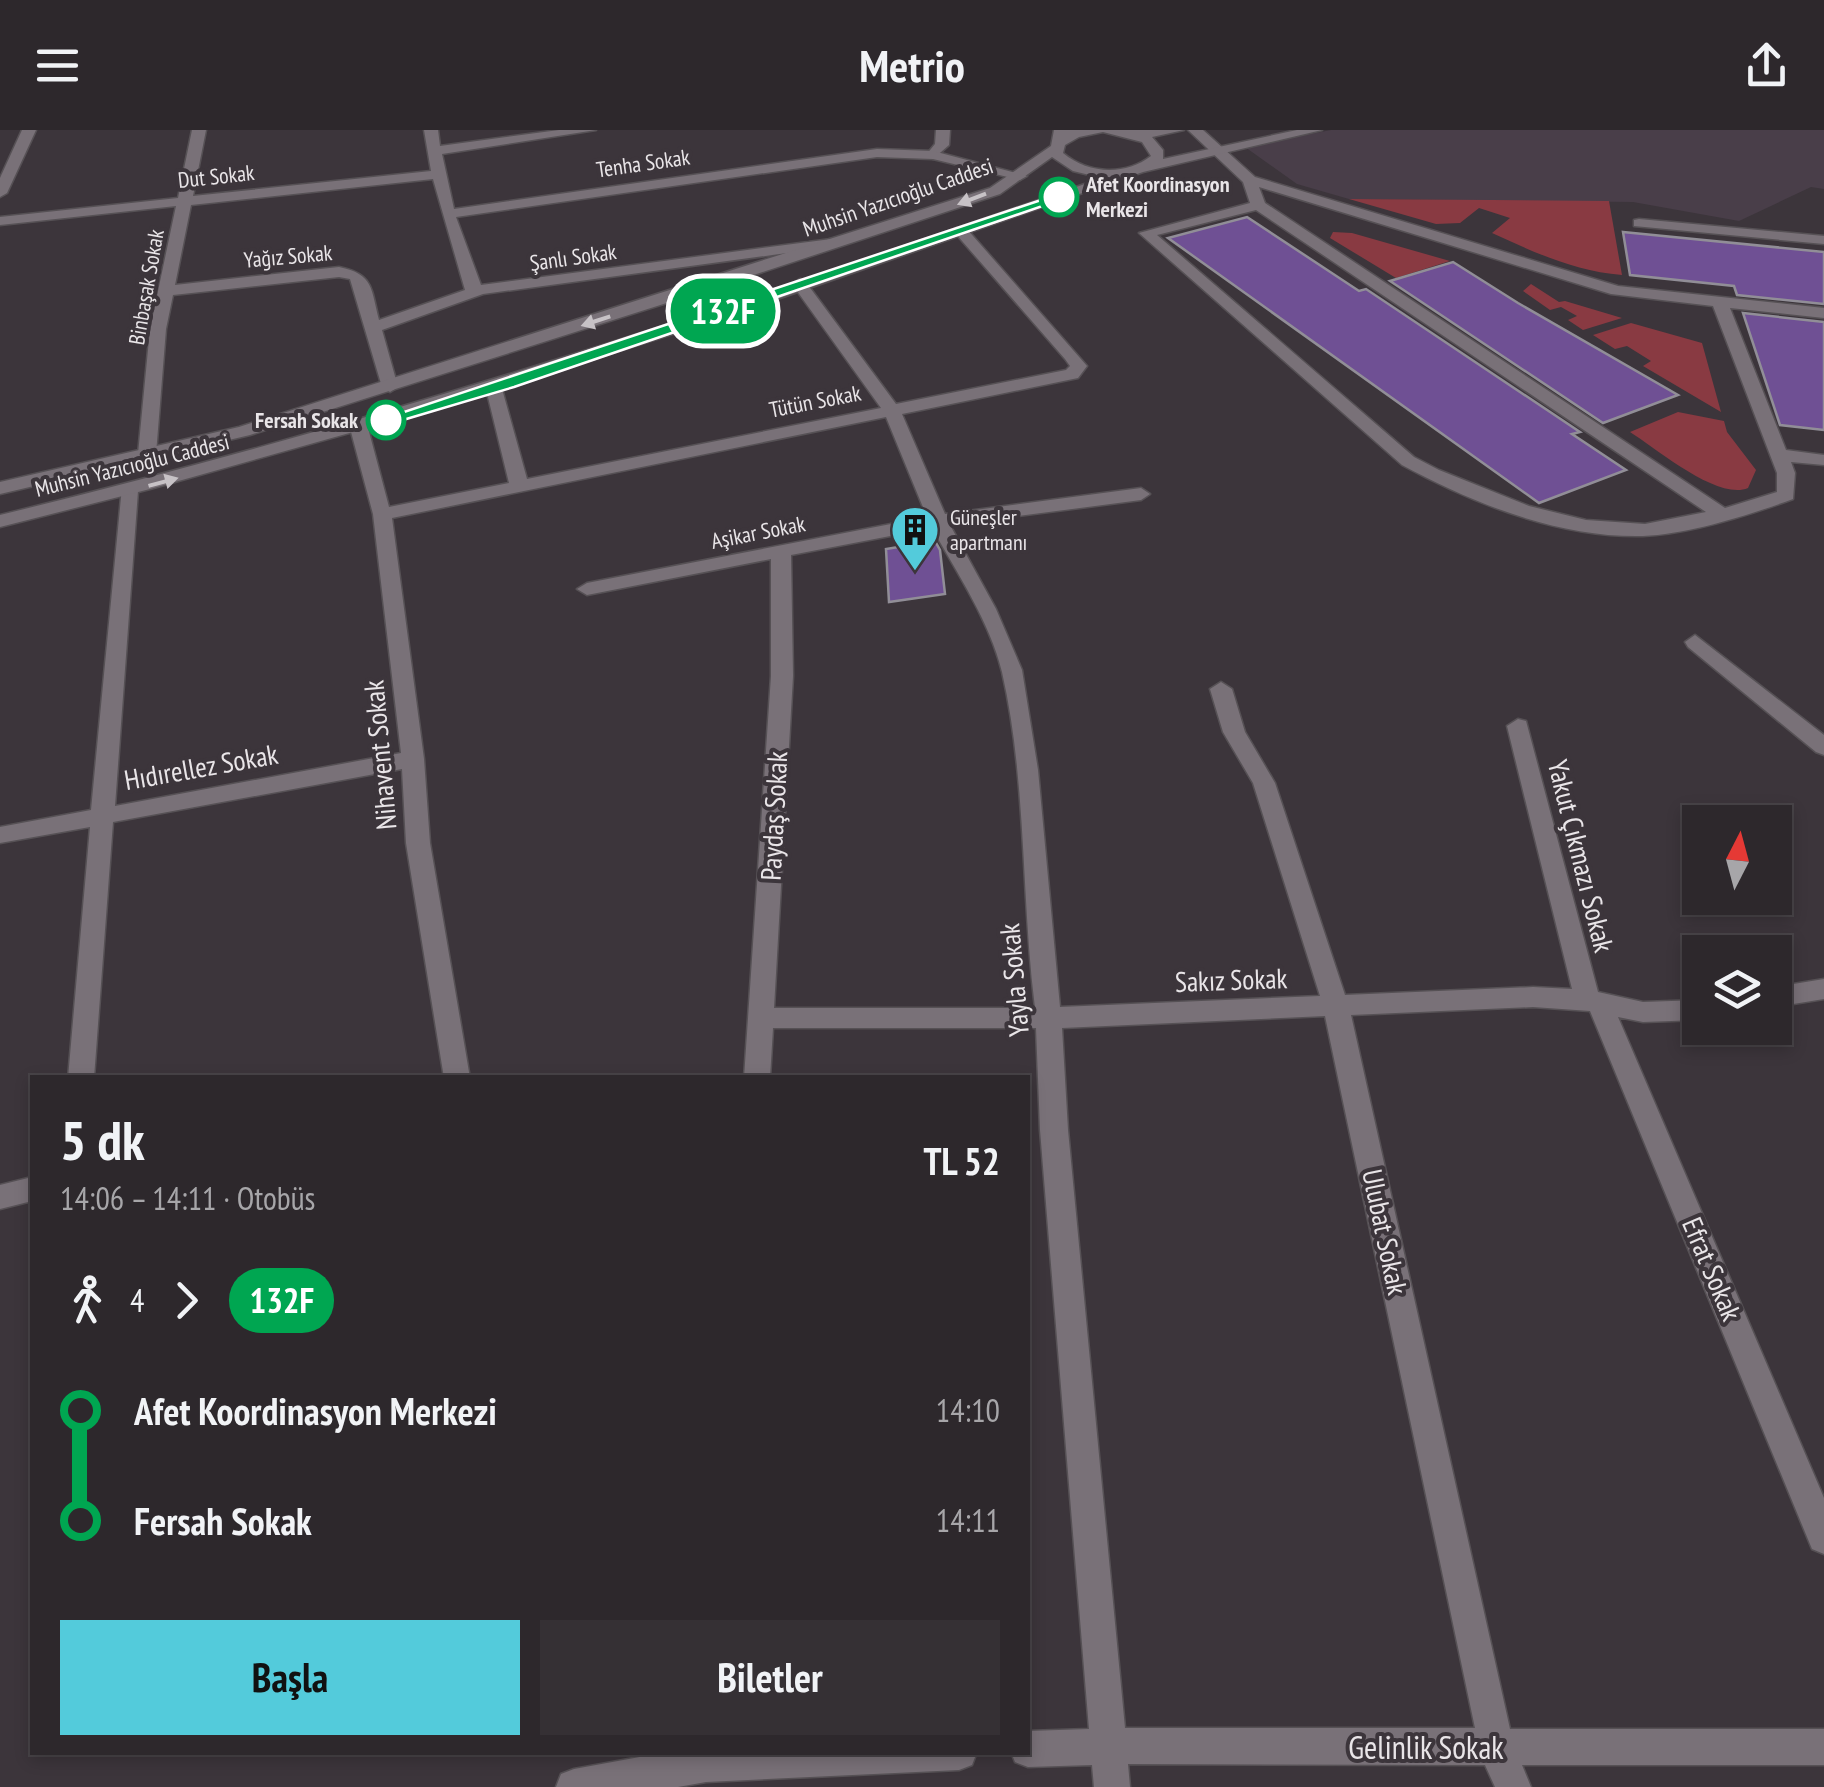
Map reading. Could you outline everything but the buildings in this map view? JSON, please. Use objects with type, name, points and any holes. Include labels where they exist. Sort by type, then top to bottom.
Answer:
[{"type":"street","points":[[0,193],[30,130]]},
{"type":"street","name":"Binbaşak Sokak","points":[[146,454],[158,329],[199,130]]},
{"type":"street","points":[[431,130],[438,174],[470,287],[480,290]]},
{"type":"street","points":[[433,151],[589,130]]},
{"type":"street","points":[[934,155],[942,145],[944,130]]},
{"type":"street","name":"Muhsin Yazıcıoğlu Caddesi","points":[[0,488],[244,431],[950,208],[1020,176],[1058,141],[1075,133],[1098,130]]},
{"type":"street","points":[[1108,130],[1178,130]]},
{"type":"street","points":[[1196,130],[1250,180],[1617,290],[1824,312]]},
{"type":"street","name":"Muhsin Yazıcıoğlu Caddesi","points":[[0,521],[130,491],[494,389],[1137,170],[1315,130]]},
{"type":"street","points":[[1058,141],[1060,160],[1078,168],[1103,173],[1137,170],[1152,163],[1158,151],[1129,132]]},
{"type":"street","name":"Tenha Sokak","points":[[450,214],[863,155],[934,155],[1020,176]]},
{"type":"street","name":"Dut Sokak","points":[[0,222],[438,174]]},
{"type":"street","points":[[1250,180],[1258,205],[1721,514]]},
{"type":"street","points":[[1258,205],[1146,233],[1408,461],[1446,484],[1533,512],[1644,530],[1740,512],[1786,495],[1786,473],[1719,302]]},
{"type":"street","points":[[1639,223],[1824,240]]},
{"type":"street","name":"Tütün Sokak","points":[[382,514],[1072,374],[1079,366],[961,231]]},
{"type":"street","name":"Şanlı Sokak","points":[[372,328],[480,290],[842,241]]},
{"type":"street","name":"Yağız Sokak","points":[[166,291],[339,272],[355,275],[396,418]]},
{"type":"street","name":"Yayla Sokak","points":[[800,284],[891,409],[938,521],[986,609],[1012,670],[1028,770],[1040,949],[1049,1018],[1054,1130],[1112,1787]]},
{"type":"street","points":[[494,389],[519,485]]},
{"type":"street","name":"Nihavent Sokak","points":[[359,428],[382,514],[413,758],[418,843],[433,950],[457,1075]]},
{"type":"street","points":[[1779,455],[1824,460]]},
{"type":"street","points":[[81,1075],[130,491]]},
{"type":"street","name":"Aşikar Sokak","points":[[587,589],[938,521],[1141,494]]},
{"type":"street","name":"Paydaş Sokak","points":[[757,1075],[782,676],[781,553]]},
{"type":"street","points":[[1696,642],[1824,747]]},
{"type":"street","name":"Ulubat Sokak","points":[[1221,689],[1234,732],[1264,783],[1336,1006],[1497,1749],[1513,1787]]},
{"type":"street","name":"Yakut Çıkmazı Sokak","points":[[1518,726],[1593,1001]]},
{"type":"street","name":"Hıdırellez Sokak","points":[[0,835],[413,758]]},
{"type":"street","points":[[1792,994],[1824,988]]},
{"type":"street","name":"Sakız Sokak","points":[[762,1018],[1049,1018],[1504,998],[1593,1001],[1643,1012],[1682,1011]]},
{"type":"street","name":"Efrat Sokak","points":[[1593,1001],[1824,1537]]},
{"type":"street","points":[[0,1197],[30,1190]]},
{"type":"street","name":"Gelinlik Sokak","points":[[1030,1750],[1108,1746],[1824,1747]]},
{"type":"street","points":[[574,1787],[706,1768],[912,1755]]},
{"type":"shaded area","points":[[1331,130],[1824,130],[1824,189],[1811,187],[1739,221],[1633,202],[1349,199],[1297,184],[1245,147]]},
{"type":"shaded area","points":[[1349,199],[1609,201],[1622,275],[1571,265],[1492,233],[1510,218],[1479,208],[1460,223],[1436,224]]},
{"type":"shaded area","points":[[1333,232],[1352,233],[1450,261],[1396,278],[1330,238]]},
{"type":"shaded area","points":[[1531,284],[1559,302],[1622,318],[1583,330],[1568,320],[1577,316],[1561,307],[1550,310],[1523,291]]},
{"type":"shaded area","points":[[1631,323],[1702,343],[1721,412],[1643,366],[1651,361],[1627,346],[1615,349],[1593,335]]},
{"type":"shaded area","points":[[1678,412],[1724,421],[1727,432],[1756,470],[1748,488],[1735,490],[1705,480],[1630,432]]},
{"type":"bus line","name":"132F","points":[[386,420],[510,384],[1059,197]]},
{"type":"place","name":"Afet Koordinasyon Merkezi","points":[[1059,197]]},
{"type":"place","name":"Fersah Sokak","points":[[386,420]]},
{"type":"place","name":"Güneşler apartmanı","points":[[915,572]]}]
